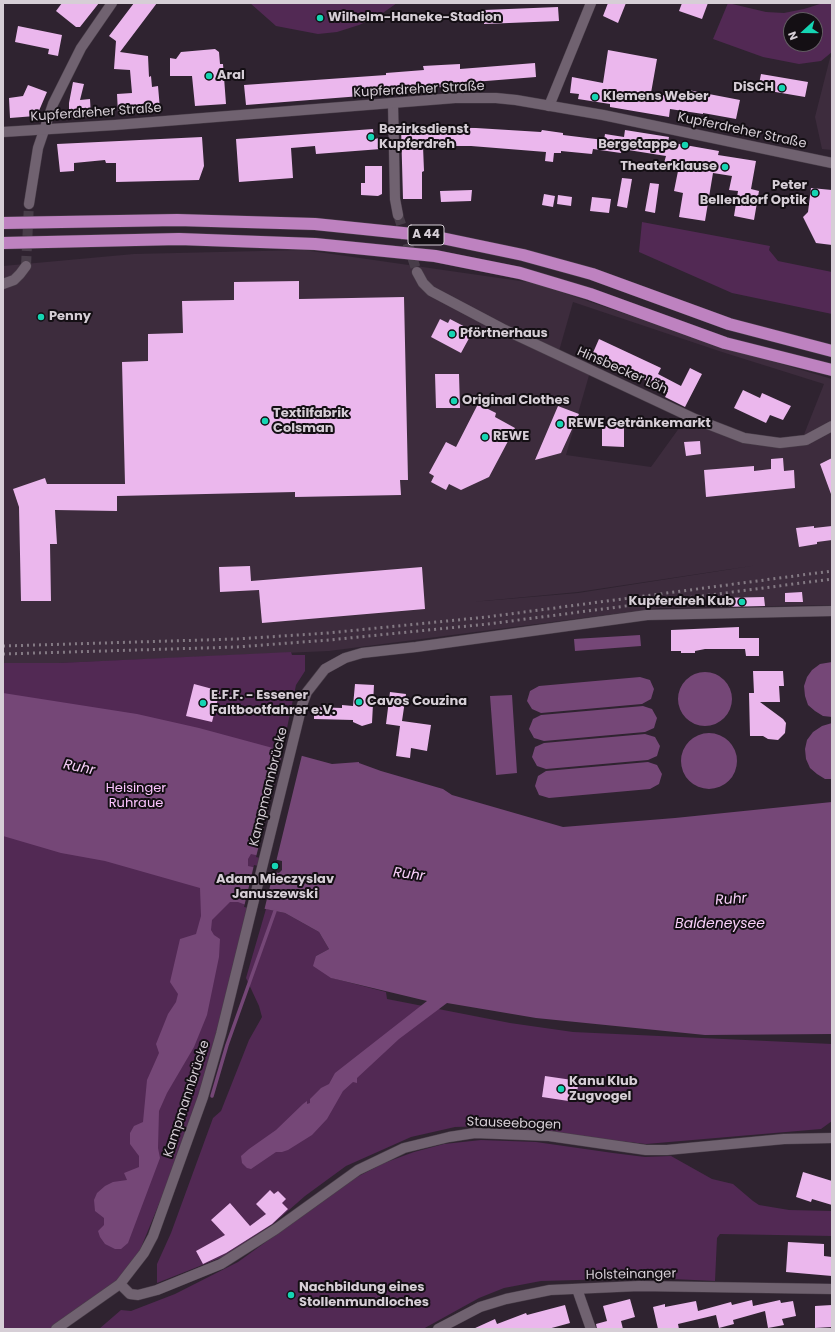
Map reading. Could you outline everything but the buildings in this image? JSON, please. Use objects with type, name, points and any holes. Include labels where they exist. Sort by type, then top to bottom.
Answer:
[{"type":"highway","name":"A 44","points":[[3,223],[177,220],[315,224],[432,236],[523,254],[592,274],[729,324],[832,351]]},
{"type":"highway","name":"A 44","points":[[3,243],[179,239],[315,244],[436,256],[520,273],[590,294],[725,344],[832,370]]},
{"type":"street","points":[[29,204],[38,148],[53,104],[81,48],[112,3]]},
{"type":"street","points":[[549,106],[591,3]]},
{"type":"street","name":"Kupferdreher Straße","points":[[3,132],[455,98],[496,98],[603,115],[832,163]]},
{"type":"street","points":[[393,103],[395,200],[398,215]]},
{"type":"street","points":[[3,284],[14,280],[26,266]]},
{"type":"street","name":"Hinsbecker Löh","points":[[416,272],[423,283],[431,291],[503,329],[695,419],[744,438],[780,443],[806,440],[832,426]]},
{"type":"street","name":"Kampmannbrücke","points":[[56,1329],[120,1284],[144,1253],[153,1236],[203,1097],[221,1034],[292,752],[302,705],[307,692],[325,670],[352,655],[647,615],[832,611]]},
{"type":"street","name":"Stauseebogen","points":[[120,1284],[130,1294],[138,1295],[157,1290],[222,1264],[276,1229],[358,1170],[404,1148],[449,1137],[475,1133],[548,1136],[646,1150],[668,1150],[784,1139],[832,1138]]},
{"type":"street","name":"Holsteinanger","points":[[438,1329],[480,1307],[506,1299],[550,1290],[639,1286],[832,1288]]},
{"type":"street","points":[[577,1289],[591,1329]]},
{"type":"shaded area","points":[[832,55],[832,150],[822,149],[815,117]]},
{"type":"shaded area","points":[[304,250],[534,283],[724,347],[832,379],[832,605],[660,608],[329,651],[59,663],[3,663],[3,266],[134,254]],"holes":[[[573,302],[722,352],[824,384],[803,437],[778,440],[746,436],[690,413],[651,467],[566,455],[592,365],[559,351]],[[758,565],[578,593],[472,602],[578,592]]]},
{"type":"green space","name":"Wilhelm-Haneke-Stadion","points":[[250,3],[397,3],[377,17],[359,25],[337,32],[318,34],[276,26]]},
{"type":"green space","points":[[728,3],[766,12],[783,13],[783,52],[823,52],[823,12],[789,12],[823,3],[832,3],[832,52],[821,61],[799,64],[763,57],[713,39]]},
{"type":"green space","points":[[642,222],[770,246],[769,250],[778,261],[832,272],[832,314],[732,293],[639,252]]},
{"type":"green space","name":"Heisinger Ruhraue","points":[[291,652],[292,655],[305,655],[305,671],[296,685],[249,909],[199,1097],[166,1187],[140,1250],[130,1271],[53,1329],[3,1329],[3,663],[59,663]]},
{"type":"green space","points":[[266,909],[285,913],[319,932],[329,949],[316,956],[332,978],[386,992],[387,999],[510,1023],[573,1032],[832,1044],[832,1121],[821,1129],[646,1144],[487,1126],[455,1127],[411,1137],[346,1166],[305,1196],[273,1224],[225,1256],[157,1283],[157,1264],[171,1233],[213,1118],[221,1111],[249,1040],[262,1017],[259,1006],[246,978]]},
{"type":"green space","points":[[481,1140],[536,1142],[645,1157],[671,1156],[712,1179],[733,1184],[759,1205],[789,1210],[832,1211],[832,1236],[720,1234],[717,1238],[715,1281],[652,1278],[541,1281],[504,1288],[479,1298],[423,1329],[99,1329],[121,1310],[131,1311],[175,1294],[238,1262],[353,1179],[384,1163],[414,1152],[444,1144]]},
{"type":"water","points":[[640,635],[641,646],[575,651],[574,639]]},
{"type":"water","points":[[832,662],[832,717],[823,716],[808,705],[804,686],[807,677],[812,670],[820,664]]},
{"type":"water","points":[[705,672],[715,674],[724,680],[730,689],[732,699],[730,709],[724,718],[715,724],[705,726],[695,724],[686,718],[680,709],[678,699],[680,689],[686,680],[695,674]]},
{"type":"water","points":[[640,677],[650,680],[654,689],[651,699],[642,704],[541,713],[532,709],[527,701],[530,691],[539,686]]},
{"type":"water","points":[[3,693],[137,714],[199,728],[332,764],[359,762],[381,771],[443,789],[452,795],[563,827],[675,818],[832,802],[832,1034],[705,1035],[536,1018],[447,1003],[399,1039],[357,1078],[357,1083],[353,1082],[343,1091],[327,1119],[312,1135],[288,1150],[276,1152],[251,1169],[247,1168],[242,1163],[241,1156],[276,1130],[303,1104],[307,1101],[307,1104],[310,1103],[310,1099],[321,1088],[329,1084],[335,1073],[427,1001],[331,978],[313,966],[316,956],[329,949],[319,932],[285,913],[238,902],[230,902],[212,920],[211,930],[214,935],[220,939],[219,957],[207,1015],[194,1047],[167,1093],[159,1111],[158,1148],[160,1158],[128,1243],[121,1249],[115,1249],[105,1244],[100,1237],[98,1231],[104,1225],[104,1218],[95,1211],[94,1200],[97,1193],[105,1186],[113,1182],[127,1180],[124,1173],[139,1167],[139,1156],[130,1144],[130,1133],[134,1126],[143,1122],[147,1080],[159,1053],[156,1044],[168,1014],[176,1002],[178,994],[170,982],[180,939],[196,934],[201,916],[200,888],[105,861],[61,853],[3,836]],"holes":[[[251,854],[282,861],[282,870],[279,873],[248,866],[248,859]]]},
{"type":"water","points":[[512,695],[517,773],[496,775],[490,696]]},
{"type":"water","points":[[643,706],[652,709],[657,718],[654,728],[645,732],[544,741],[534,738],[529,729],[533,719],[541,715]]},
{"type":"water","points":[[832,723],[832,779],[825,779],[810,768],[806,759],[805,749],[807,740],[813,732],[822,726]]},
{"type":"water","points":[[709,733],[724,738],[732,746],[737,761],[732,776],[724,784],[709,789],[694,784],[686,776],[681,761],[686,746],[694,738]]},
{"type":"water","points":[[645,734],[655,737],[660,746],[657,756],[648,760],[546,769],[537,766],[532,757],[535,747],[544,743]]},
{"type":"water","points":[[648,762],[657,765],[662,774],[659,784],[650,789],[549,798],[539,795],[535,786],[538,776],[546,771]]},
{"type":"pier","points":[[283,750],[302,755],[276,862],[256,857]]},
{"type":"pier","points":[[254,865],[274,870],[264,911],[244,907]]},
{"type":"waterway","points":[[212,1096],[227,1045],[275,911]]},
{"type":"tunnel","points":[[26,266],[29,204]]},
{"type":"tunnel","points":[[398,215],[417,272]]},
{"type":"railway","points":[[3,646],[237,639],[328,633],[487,617],[832,571]]},
{"type":"railway","points":[[3,654],[237,647],[329,640],[488,624],[832,579]]},
{"type":"place","name":"Wilhelm-Haneke-Stadion","points":[[320,18]]},
{"type":"place","name":"Aral","points":[[209,76]]},
{"type":"place","name":"DiSCH","points":[[782,88]]},
{"type":"place","name":"Klemens Weber","points":[[595,97]]},
{"type":"place","name":"Bezirksdienst Kupferdreh","points":[[371,137]]},
{"type":"place","name":"Bergetappe","points":[[685,145]]},
{"type":"place","name":"Theaterklause","points":[[725,167]]},
{"type":"place","name":"Peter Bellendorf Optik","points":[[815,193]]},
{"type":"place","name":"Penny","points":[[41,317]]},
{"type":"place","name":"Pförtnerhaus","points":[[452,334]]},
{"type":"place","name":"Original Clothes","points":[[454,401]]},
{"type":"place","name":"Textilfabrik Colsman","points":[[265,421]]},
{"type":"place","name":"REWE Getränkemarkt","points":[[560,424]]},
{"type":"place","name":"REWE","points":[[485,437]]},
{"type":"place","name":"Kupferdreh Kub","points":[[742,602]]},
{"type":"place","name":"Cavos Couzina","points":[[359,702]]},
{"type":"place","name":"E.F.F. - Essener Faltbootfahrer e.V.","points":[[203,703]]},
{"type":"place","name":"Adam Mieczyslav Januszewski","points":[[275,866]]},
{"type":"place","name":"Kanu Klub Zugvogel","points":[[561,1089]]},
{"type":"place","name":"Nachbildung eines Stollenmundloches","points":[[291,1295]]},
{"type":"water label","name":"Ruhr","points":[[79,768]]},
{"type":"water label","name":"Ruhr","points":[[409,875]]},
{"type":"water label","name":"Ruhr","points":[[731,900]]},
{"type":"water label","name":"Baldeneysee","points":[[720,924]]}]
